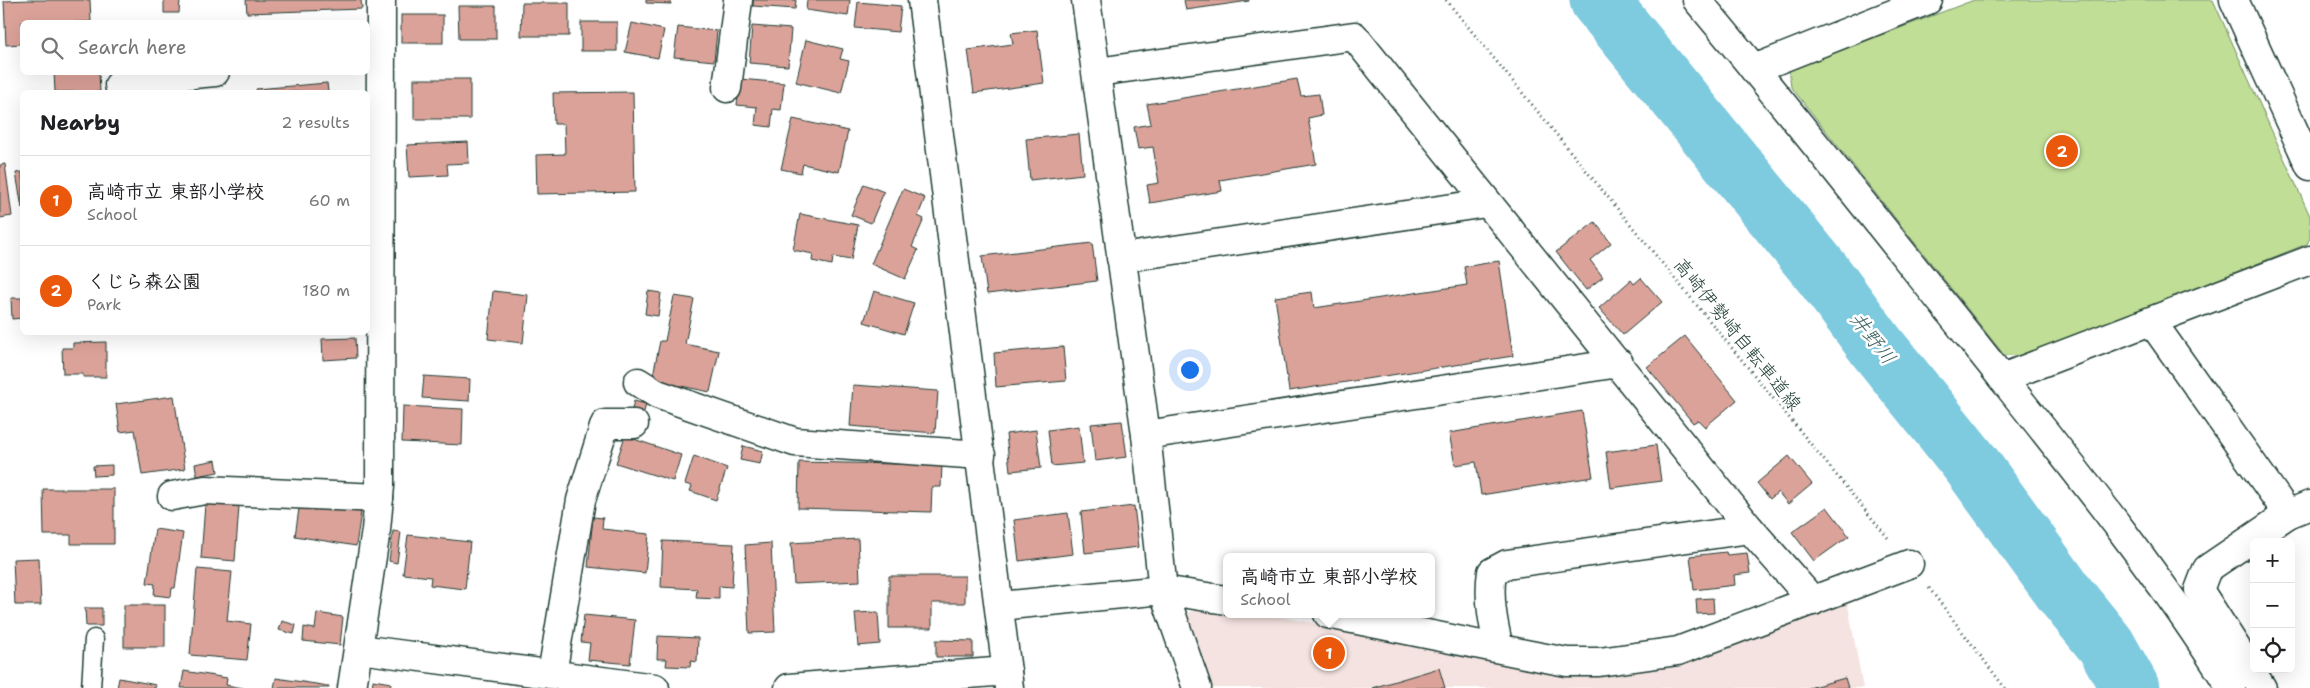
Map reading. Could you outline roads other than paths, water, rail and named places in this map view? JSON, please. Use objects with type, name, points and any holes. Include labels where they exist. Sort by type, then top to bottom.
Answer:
[{"type":"street","points":[[352,688],[379,498],[374,210],[374,62],[381,0]]},
{"type":"street","points":[[727,88],[738,0]]},
{"type":"street","points":[[789,688],[1008,680],[922,0]]},
{"type":"street","points":[[1086,0],[1146,435],[1163,590],[1197,688]]},
{"type":"street","points":[[1697,0],[1754,68],[2002,378],[2167,590],[2231,688]]},
{"type":"street","points":[[2234,0],[2310,166]]},
{"type":"street","points":[[1754,68],[1922,1]]},
{"type":"street","points":[[1097,72],[1354,36],[1486,203],[1619,363],[1750,529],[1813,601]]},
{"type":"street","points":[[119,86],[177,75]]},
{"type":"street","points":[[1121,258],[1486,203]]},
{"type":"street","points":[[2002,378],[2310,260]]},
{"type":"street","points":[[2152,322],[2299,510],[2207,568],[2199,590],[2262,688]]},
{"type":"street","points":[[1146,435],[1619,363]]},
{"type":"street","points":[[638,382],[657,394],[795,442],[981,455]]},
{"type":"street","points":[[552,674],[581,500],[605,424],[634,424]]},
{"type":"street","points":[[172,496],[204,490],[379,498]]},
{"type":"street","points":[[1499,648],[1493,619],[1490,582],[1492,572],[1507,564],[1750,529]]},
{"type":"street","points":[[1348,618],[1567,662],[1633,659],[1678,651],[1909,564]]},
{"type":"street","points":[[1000,606],[1163,590],[1223,600]]},
{"type":"street","points":[[359,649],[552,674],[583,683],[655,688]]},
{"type":"lane","points":[[91,688],[94,639]]},
{"type":"waterway","name":"井野川","points":[[1599,0],[1823,274],[1877,347],[1971,464],[2068,598],[2106,645],[2130,688]]},
{"type":"place","name":"くじら森公園","points":[[2062,151]]},
{"type":"place","name":"高崎市立 東部小学校","points":[[1329,653]]}]
